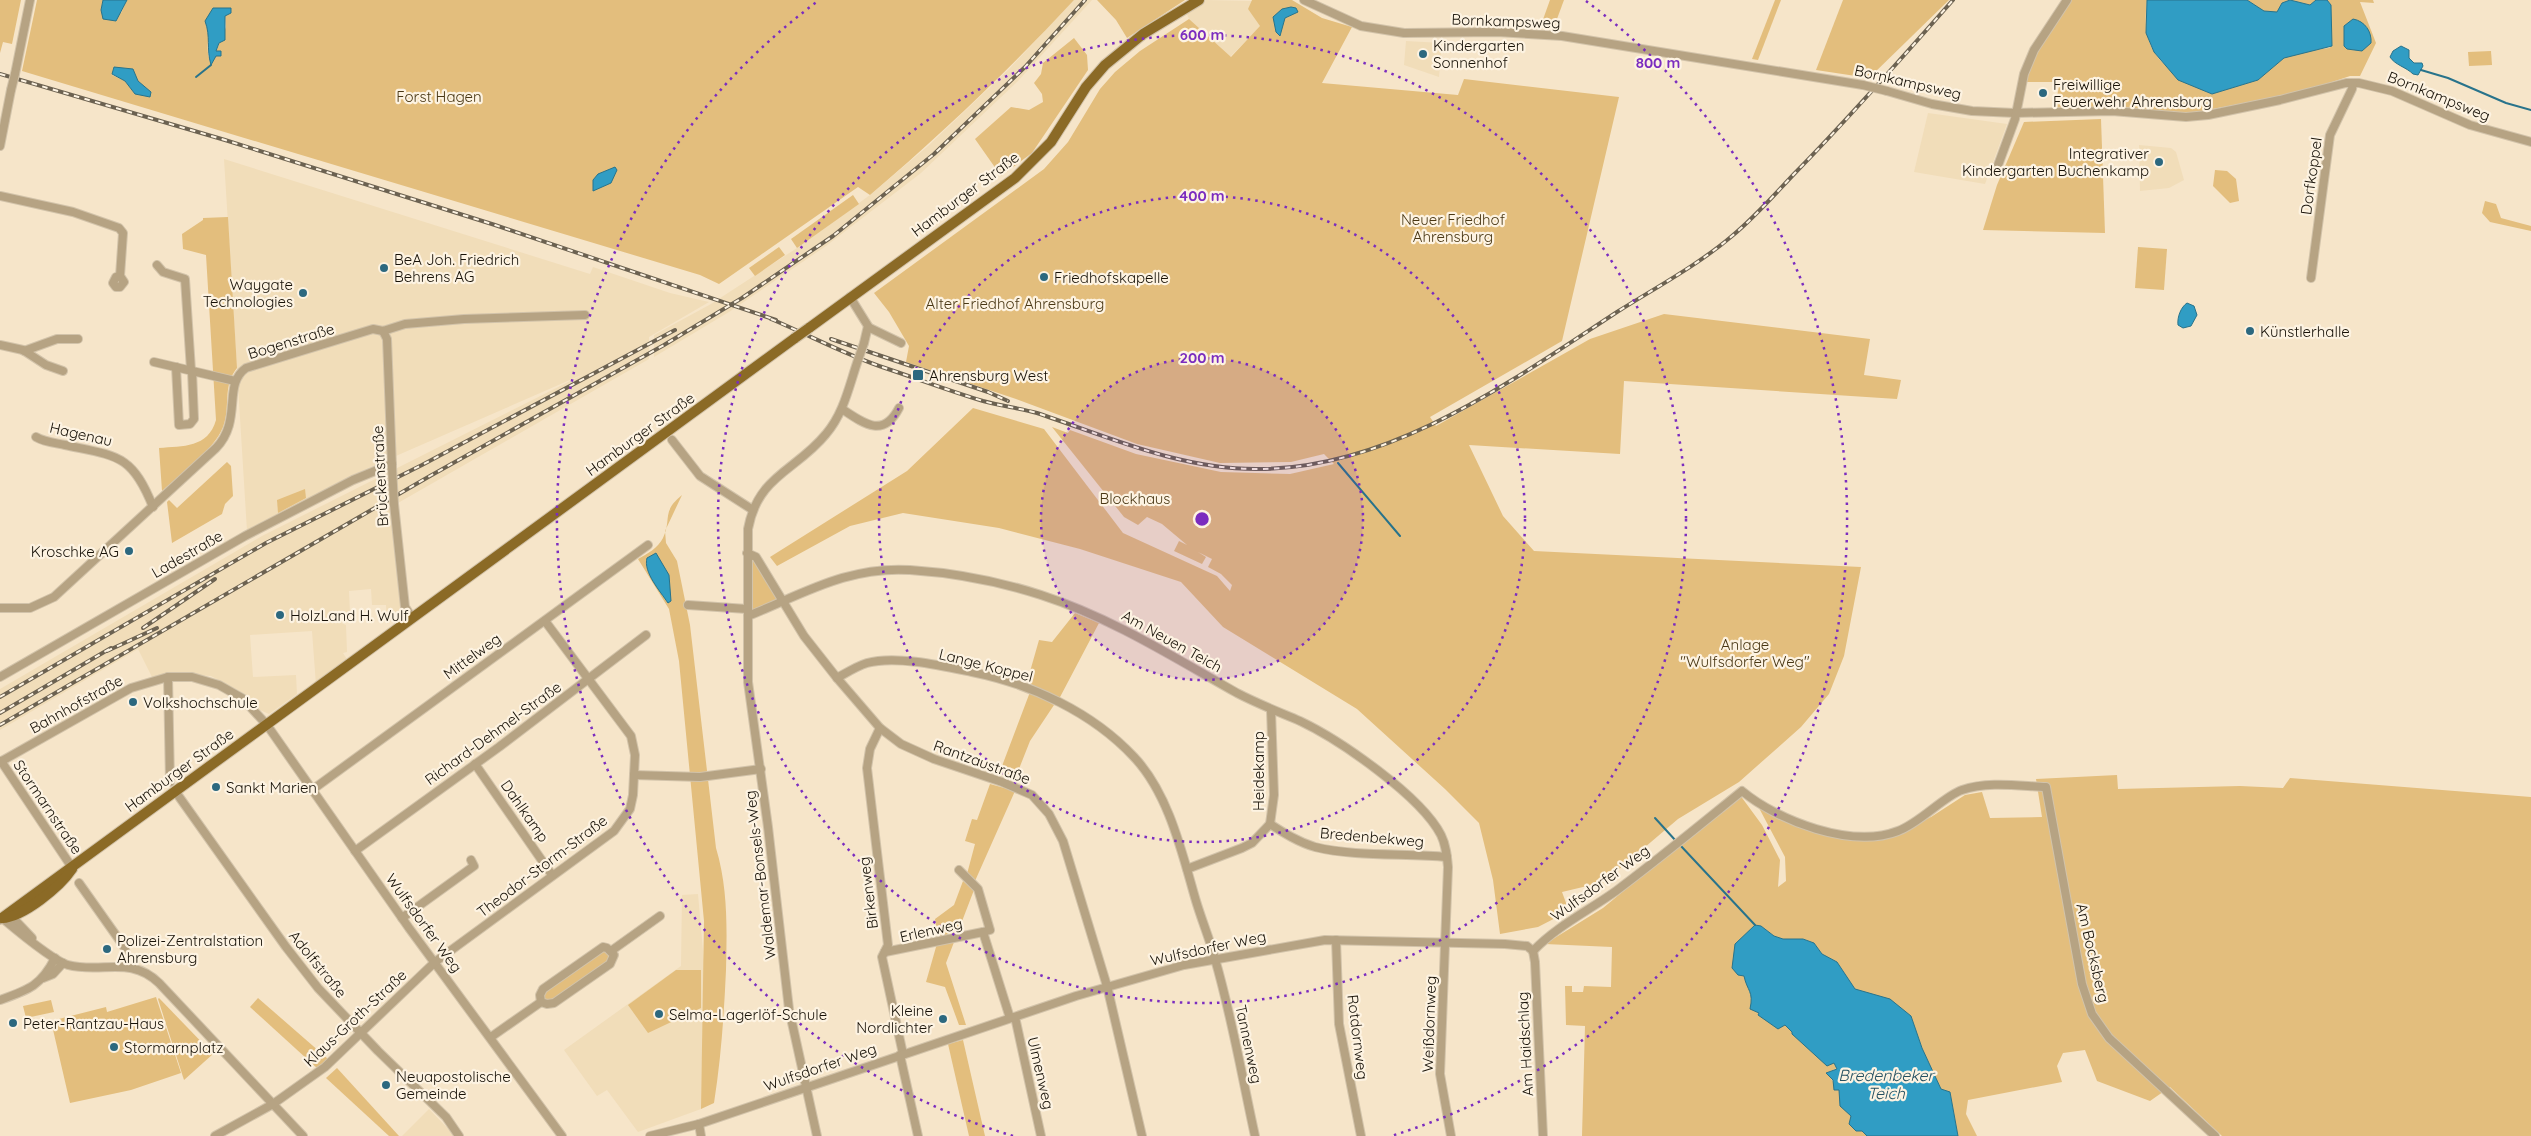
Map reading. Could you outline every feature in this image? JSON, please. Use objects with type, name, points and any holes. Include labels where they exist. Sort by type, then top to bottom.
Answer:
[{"type":"main road","name":"Hamburger Straße","points":[[4,915],[64,880],[73,869],[172,787],[267,725],[1015,178],[1048,146],[1086,87],[1104,64],[1142,34],[1199,0]]},
{"type":"street","points":[[0,146],[30,0]]},
{"type":"street","name":"Bornkampsweg","points":[[1304,0],[1361,26],[1395,32],[1497,32],[1562,36],[1863,85],[1948,107],[1972,111],[2015,113],[2112,111],[2197,116],[2280,100],[2353,82],[2380,87],[2470,125],[2531,142]]},
{"type":"street","points":[[1996,168],[2015,113],[2024,74],[2034,50],[2067,0]]},
{"type":"street","name":"Dorfkoppel","points":[[2311,278],[2330,135],[2352,89],[2353,82]]},
{"type":"street","points":[[0,196],[73,212],[119,228],[123,233],[120,276]]},
{"type":"street","points":[[157,265],[162,272],[185,279],[194,419],[190,424],[179,425],[176,367]]},
{"type":"street","points":[[850,297],[868,327],[901,343]]},
{"type":"street","name":"Bogenstraße","points":[[235,381],[242,371],[252,365],[373,329],[383,332],[405,324],[420,322],[585,315]]},
{"type":"street","name":"Waldemar-Bonsels-Weg","points":[[817,1136],[789,1009],[761,769],[748,682],[748,530],[753,510],[765,488],[823,438],[842,409],[868,327]]},
{"type":"street","name":"Brückenstraße","points":[[383,332],[387,340],[394,504],[406,607],[412,618]]},
{"type":"street","points":[[24,351],[57,339],[78,339]]},
{"type":"street","points":[[0,345],[24,351],[46,365],[63,371]]},
{"type":"street","points":[[0,608],[26,608],[50,599],[225,438],[232,417],[235,381],[154,362]]},
{"type":"street","points":[[842,409],[865,424],[876,426],[889,421],[899,408]]},
{"type":"street","name":"Hagenau","points":[[36,437],[109,454],[122,460],[140,478],[153,506]]},
{"type":"street","points":[[672,440],[700,476],[753,510]]},
{"type":"street","name":"Ladestraße","points":[[0,677],[245,536],[353,480],[392,466]]},
{"type":"street","name":"Mittelweg","points":[[312,790],[648,545]]},
{"type":"street","name":"Rantzaustraße","points":[[748,553],[756,557],[804,636],[880,728],[916,752],[1016,787],[1032,795],[1043,806],[1063,842],[1107,986],[1142,1136]]},
{"type":"street","name":"Am Neuen Teich","points":[[747,613],[783,602],[850,574],[916,570],[997,581],[1042,595],[1113,623],[1271,710],[1301,722],[1378,770],[1409,797],[1432,821],[1440,835],[1447,857],[1446,942]]},
{"type":"street","points":[[688,605],[747,613]]},
{"type":"street","name":"Theodor-Storm-Straße","points":[[435,962],[512,908],[552,874],[614,831],[630,809],[635,755],[631,736],[545,621]]},
{"type":"street","name":"Richard-Dehmel-Straße","points":[[355,851],[590,679],[646,635]]},
{"type":"street","name":"Lange Koppel","points":[[837,678],[867,664],[899,662],[942,666],[976,673],[1028,688],[1045,696],[1083,716],[1115,739],[1144,769],[1164,804],[1215,958]]},
{"type":"street","points":[[168,677],[172,787]]},
{"type":"street","name":"Bahnhofstraße","points":[[1,761],[131,688],[168,677],[192,677],[219,685],[242,698],[267,725]]},
{"type":"street","name":"Heidekamp","points":[[1187,869],[1252,843],[1270,824],[1274,795],[1271,710]]},
{"type":"street","name":"Wulfsdorfer Weg","points":[[267,725],[402,918],[562,1136]]},
{"type":"street","name":"Birkenweg","points":[[880,728],[870,749],[867,768],[888,945],[882,957],[918,1136]]},
{"type":"street","name":"Stormarnstraße","points":[[1,761],[73,869]]},
{"type":"street","name":"Dahlkamp","points":[[475,764],[552,874]]},
{"type":"street","points":[[634,775],[700,777],[761,769]]},
{"type":"street","name":"Am Bocksberg","points":[[1742,791],[1756,803],[1790,820],[1839,834],[1870,837],[1898,832],[1962,790],[1998,785],[2046,787],[2082,984],[2092,1014],[2109,1038],[2215,1136]]},
{"type":"street","name":"Adolfstraße","points":[[172,787],[286,948],[329,1001],[446,1117],[459,1136]]},
{"type":"street","name":"Wulfsdorfer Weg","points":[[650,1136],[699,1124],[806,1086],[1107,986],[1215,958],[1307,942],[1336,940],[1521,945],[1533,951],[1545,938],[1615,892],[1742,791]]},
{"type":"street","name":"Bredenbekweg","points":[[1270,824],[1288,835],[1315,847],[1352,852],[1447,857]]},
{"type":"street","points":[[402,918],[474,866],[471,860]]},
{"type":"street","name":"Ulmenweg","points":[[959,870],[975,885],[980,894],[990,930],[983,932],[1012,1018],[1041,1136]]},
{"type":"street","points":[[79,883],[125,947],[126,966]]},
{"type":"street","points":[[4,915],[59,961],[87,967],[126,966],[143,971],[155,979],[303,1136]]},
{"type":"street","points":[[611,951],[660,916]]},
{"type":"street","name":"Erlenweg","points":[[885,952],[983,932]]},
{"type":"street","name":"Rotdornweg","points":[[1336,940],[1339,1024],[1361,1136]]},
{"type":"street","name":"Weißdornweg","points":[[1446,942],[1440,1074],[1451,1136]]},
{"type":"street","points":[[607,948],[614,955],[610,964],[554,1003],[547,1004],[541,1002],[540,995],[543,989],[597,949],[607,948]]},
{"type":"street","name":"Am Haidschlag","points":[[1533,951],[1543,1136]]},
{"type":"street","name":"Tannenweg","points":[[1215,958],[1255,1136]]},
{"type":"street","points":[[0,1000],[27,991],[59,961]]},
{"type":"street","name":"Klaus-Groth-Straße","points":[[215,1136],[274,1104],[325,1067],[435,962]]},
{"type":"street","points":[[491,1037],[541,1002]]},
{"type":"street","points":[[699,1124],[701,1136]]},
{"type":"shaded area","points":[[1074,0],[1092,0],[1018,81],[921,173],[826,246],[729,312],[654,357],[654,335],[711,304],[797,248],[870,195],[928,146],[1009,69]]},
{"type":"shaded area","points":[[1205,0],[1253,1],[1248,9],[1261,26],[1230,57],[1189,19],[1186,12]]},
{"type":"shaded area","name":"Kindergarten Sonnenhof","points":[[1406,41],[1442,43],[1439,77],[1404,65]]},
{"type":"shaded area","points":[[1928,113],[2007,124],[1985,184],[1914,172]]},
{"type":"shaded area","name":"Integrativer Kindergarten Buchenkamp","points":[[2139,145],[2171,148],[2176,152],[2184,180],[2169,188],[2140,191]]},
{"type":"shaded area","points":[[224,159],[590,274],[593,267],[670,293],[709,302],[649,337],[649,359],[391,507],[405,611],[387,624],[386,605],[372,605],[371,589],[349,591],[350,613],[341,623],[346,625],[347,652],[343,653],[348,661],[316,685],[312,631],[250,635],[253,677],[296,675],[297,694],[269,714],[260,710],[245,694],[211,676],[179,674],[155,683],[138,649],[0,730],[0,689],[262,536],[586,373],[350,476],[247,531]]},
{"type":"shaded area","name":"Selma-Lagerlöf-Schule","points":[[698,894],[704,962],[701,1109],[638,1132],[607,1090],[597,1096],[564,1050],[681,966],[682,895]]},
{"type":"shaded area","points":[[429,1109],[455,1136],[402,1136]]},
{"type":"green space","points":[[0,0],[21,0],[12,44],[3,42],[0,53]]},
{"type":"green space","name":"Forst Hagen","points":[[37,0],[103,0],[101,10],[121,13],[127,0],[1074,0],[975,100],[870,195],[858,187],[719,284],[700,275],[22,71]],"holes":[[[231,8],[225,16],[226,27],[211,64],[208,55],[211,33]],[[114,67],[151,92],[135,94],[125,81],[112,75]]]},
{"type":"green space","points":[[1097,0],[1185,0],[1127,38],[1116,20]]},
{"type":"green space","points":[[1252,0],[1292,0],[1322,18],[1352,27],[1322,83],[1458,95],[1464,79],[1619,97],[1562,341],[1430,417],[1436,426],[1590,339],[1664,314],[1870,339],[1864,375],[1901,380],[1897,399],[1624,381],[1620,454],[1469,445],[1503,516],[1534,551],[1861,567],[1844,656],[1829,694],[1801,727],[1739,782],[1678,819],[1604,882],[1562,892],[1569,911],[1538,927],[1500,934],[1493,880],[1479,823],[1445,789],[1357,709],[1223,627],[1181,582],[1080,549],[999,528],[903,513],[850,526],[777,566],[770,557],[907,471],[973,408],[1044,429],[1123,533],[1217,576],[1230,591],[1232,585],[1221,574],[1208,567],[1212,559],[1198,552],[1206,557],[1202,564],[1174,551],[1179,541],[1187,545],[1162,524],[1147,517],[1138,525],[1124,517],[1052,427],[1068,433],[1070,430],[1136,454],[1221,472],[1290,474],[1334,464],[1324,454],[1291,462],[1220,463],[1137,444],[1016,399],[906,362],[909,346],[889,312],[874,293],[1044,169],[1068,142],[1100,89],[1115,72],[1140,51],[1189,19],[1231,57],[1260,26],[1248,9]]},
{"type":"green space","points":[[1550,0],[1564,0],[1554,27],[1541,25]]},
{"type":"green space","points":[[1775,0],[1781,0],[1758,60],[1752,59]]},
{"type":"green space","points":[[1843,0],[1949,0],[1869,78],[1816,70]]},
{"type":"green space","points":[[2071,0],[2147,0],[2146,27],[2148,39],[2158,57],[2176,73],[2212,94],[2258,80],[2284,58],[2300,52],[2332,46],[2331,5],[2327,0],[2373,0],[2374,3],[2360,2],[2376,43],[2360,76],[2350,76],[2302,92],[2186,114],[2122,107],[2054,110],[2060,82],[2024,82],[2041,43]]},
{"type":"green space","points":[[2247,0],[2290,0],[2282,3],[2277,13],[2264,11]]},
{"type":"green space","points":[[2290,0],[2316,0],[2310,5]]},
{"type":"green space","points":[[1074,38],[1087,55],[1088,70],[1032,153],[1001,176],[975,139],[1011,107],[1029,110],[1043,102],[1042,94],[1034,83],[1041,74],[1043,63]]},
{"type":"green space","points":[[2491,51],[2492,65],[2469,66],[2468,52]]},
{"type":"green space","points":[[2101,119],[2105,233],[1983,230],[1997,185],[2024,122]]},
{"type":"green space","points":[[2215,170],[2227,171],[2236,179],[2239,201],[2230,203],[2213,186]]},
{"type":"green space","points":[[853,195],[859,204],[797,248],[791,239]]},
{"type":"green space","points":[[2485,201],[2496,204],[2501,218],[2531,226],[2531,231],[2490,222],[2482,213]]},
{"type":"green space","points":[[228,217],[237,368],[232,375],[228,389],[225,419],[219,436],[205,453],[162,491],[159,448],[185,446],[201,441],[212,429],[216,420],[206,255],[183,249],[182,234],[203,220],[203,218]]},
{"type":"green space","points":[[779,247],[785,255],[755,276],[749,268]]},
{"type":"green space","points":[[2138,247],[2167,249],[2164,290],[2135,288]]},
{"type":"green space","points":[[227,462],[231,466],[233,496],[225,504],[222,514],[172,543],[167,502],[169,500],[177,508]]},
{"type":"green space","points":[[305,489],[306,498],[278,513],[277,500]]},
{"type":"green space","points":[[682,495],[666,528],[671,506]]},
{"type":"green space","points":[[665,532],[666,543],[677,561],[690,625],[716,848],[723,878],[726,908],[726,970],[719,1070],[714,1103],[701,1109],[704,921],[679,661],[669,609],[638,559],[649,553],[661,542]]},
{"type":"green space","points":[[748,555],[753,556],[781,601],[750,613]]},
{"type":"green space","points":[[1075,613],[1099,623],[1059,699],[1027,682],[1039,640],[1052,642]]},
{"type":"green space","points":[[1030,692],[1054,705],[1030,741],[1015,779],[999,774]]},
{"type":"green space","points":[[2117,775],[2118,789],[2240,786],[2283,788],[2290,778],[2531,797],[2531,1136],[2222,1136],[2170,1087],[2150,1101],[2097,1081],[2085,1050],[2063,1053],[2057,1066],[2062,1082],[1968,1100],[1966,1114],[1977,1136],[1958,1136],[1950,1092],[1941,1090],[1922,1048],[1911,1016],[1855,989],[1837,962],[1822,954],[1814,943],[1803,939],[1783,939],[1774,936],[1761,926],[1734,957],[1732,968],[1744,976],[1760,1013],[1785,1025],[1834,1063],[1837,1068],[1827,1073],[1839,1090],[1851,1116],[1867,1136],[1582,1136],[1585,1026],[1566,1025],[1565,986],[1572,986],[1572,992],[1583,992],[1584,986],[1611,987],[1612,947],[1545,944],[1603,908],[1740,795],[1762,825],[1780,860],[1778,887],[1786,881],[1785,857],[1759,808],[1841,839],[1881,840],[1931,817],[1965,795],[1982,792],[1990,818],[2042,817],[2036,779]]},
{"type":"green space","points":[[990,784],[1015,791],[975,881],[967,874],[975,844],[965,841],[972,819],[977,820]]},
{"type":"green space","points":[[963,881],[974,890],[946,963],[966,1025],[959,1025],[945,987],[926,982],[938,940],[935,919],[954,905]]},
{"type":"green space","points":[[602,951],[609,954],[609,961],[551,1002],[544,1000],[546,990]]},
{"type":"green space","points":[[676,970],[701,970],[701,1008],[648,1033],[628,1005]]},
{"type":"green space","name":"Stormarnplatz","points":[[156,997],[181,1073],[131,1090],[70,1103],[51,1021],[106,1007],[107,1012]]},
{"type":"green space","points":[[258,998],[328,1059],[318,1069],[250,1007]]},
{"type":"green space","points":[[158,999],[213,1054],[184,1080]]},
{"type":"green space","points":[[51,1000],[54,1012],[26,1018],[23,1006]]},
{"type":"green space","points":[[963,1040],[985,1136],[969,1136],[948,1044]]},
{"type":"green space","points":[[337,1068],[399,1136],[389,1136],[326,1078]]},
{"type":"water","points":[[103,0],[127,0],[116,21],[103,19],[101,10]]},
{"type":"water","points":[[2147,0],[2247,0],[2264,11],[2277,12],[2282,3],[2290,0],[2310,5],[2316,0],[2327,0],[2331,5],[2332,46],[2284,58],[2258,80],[2212,94],[2178,80],[2154,52],[2146,33]]},
{"type":"water","points":[[213,8],[231,8],[231,13],[225,16],[225,40],[219,43],[216,51],[221,51],[221,56],[216,56],[211,65],[205,21]]},
{"type":"water","points":[[1296,8],[1298,12],[1285,18],[1280,36],[1276,32],[1273,17],[1282,9]]},
{"type":"water","points":[[2353,19],[2361,22],[2367,28],[2370,35],[2371,43],[2362,51],[2347,49],[2344,46],[2344,26]]},
{"type":"water","points":[[2401,46],[2409,50],[2409,58],[2414,63],[2422,63],[2423,66],[2418,75],[2413,74],[2390,57],[2393,51]]},
{"type":"water","points":[[114,67],[133,69],[138,81],[151,92],[150,97],[135,94],[125,81],[112,74]]},
{"type":"water","points":[[615,167],[617,170],[611,183],[593,191],[593,180],[598,174]]},
{"type":"water","points":[[2187,303],[2194,306],[2197,315],[2191,326],[2183,328],[2178,325],[2178,319],[2181,310]]},
{"type":"water","points":[[656,553],[669,575],[671,601],[668,603],[647,569],[647,558]]},
{"type":"water","name":"Bredenbeker Teich","points":[[1755,925],[1761,926],[1774,936],[1783,939],[1803,939],[1814,943],[1822,954],[1837,962],[1855,989],[1890,999],[1911,1016],[1922,1048],[1941,1089],[1950,1092],[1958,1136],[1867,1136],[1862,1131],[1856,1131],[1849,1124],[1851,1116],[1840,1106],[1839,1090],[1834,1090],[1833,1080],[1826,1073],[1837,1069],[1834,1063],[1827,1066],[1792,1034],[1785,1025],[1778,1029],[1758,1015],[1759,1013],[1750,1009],[1751,995],[1744,976],[1738,975],[1732,968],[1735,944]]},
{"type":"waterway","points":[[196,77],[211,65]]},
{"type":"waterway","points":[[2421,70],[2448,78],[2506,103],[2531,110]]},
{"type":"waterway","points":[[1338,463],[1400,536]]},
{"type":"waterway","points":[[1655,818],[1676,841]]},
{"type":"waterway","points":[[1680,845],[1755,925]]},
{"type":"railway","points":[[0,725],[430,476],[664,345],[742,298],[833,236],[934,154],[1025,67],[1085,0]]},
{"type":"railway","points":[[771,319],[870,363],[983,401],[1037,413],[1172,458],[1227,468],[1256,469],[1305,465],[1353,455],[1400,438],[1446,417],[1491,393],[1719,247],[1757,213],[1815,152],[1953,0]]},
{"type":"railway","points":[[0,74],[225,140],[495,225],[776,320]]},
{"type":"railway","points":[[0,697],[266,543],[422,465],[675,330]]},
{"type":"railway","points":[[831,339],[988,392],[1008,401]]},
{"type":"railway","points":[[143,628],[215,579]]},
{"type":"railway","points":[[107,651],[157,628]]},
{"type":"railway","points":[[0,713],[111,648]]},
{"type":"place","name":"Kindergarten Sonnenhof","points":[[1423,54]]},
{"type":"place","name":"Freiwillige Feuerwehr Ahrensburg","points":[[2043,93]]},
{"type":"place","name":"Integrativer Kindergarten Buchenkamp","points":[[2159,162]]},
{"type":"place","name":"BeA Joh. Friedrich Behrens AG","points":[[384,268]]},
{"type":"place","name":"Friedhofskapelle","points":[[1044,277]]},
{"type":"place","name":"Waygate Technologies","points":[[303,293]]},
{"type":"place","name":"Künstlerhalle","points":[[2250,331]]},
{"type":"place","name":"Ahrensburg West","points":[[918,375]]},
{"type":"place","name":"Kroschke AG","points":[[129,551]]},
{"type":"place","name":"HolzLand H. Wulf","points":[[280,615]]},
{"type":"place","name":"Volkshochschule","points":[[133,702]]},
{"type":"place","name":"Sankt Marien","points":[[216,787]]},
{"type":"place","name":"Polizei-Zentralstation Ahrensburg","points":[[107,949]]},
{"type":"place","name":"Selma-Lagerlöf-Schule","points":[[659,1014]]},
{"type":"place","name":"Kleine Nordlichter","points":[[943,1019]]},
{"type":"place","name":"Peter-Rantzau-Haus","points":[[13,1023]]},
{"type":"place","name":"Stormarnplatz","points":[[114,1047]]},
{"type":"place","name":"Neuapostolische Gemeinde","points":[[386,1085]]},
{"type":"park label","name":"Neuer Friedhof Ahrensburg","points":[[1453,228]]},
{"type":"park label","name":"Alter Friedhof Ahrensburg","points":[[1015,303]]},
{"type":"park label","name":"Blockhaus","points":[[1135,498]]},
{"type":"park label","name":"Anlage \"Wulfsdorfer Weg\"","points":[[1745,652]]}]
